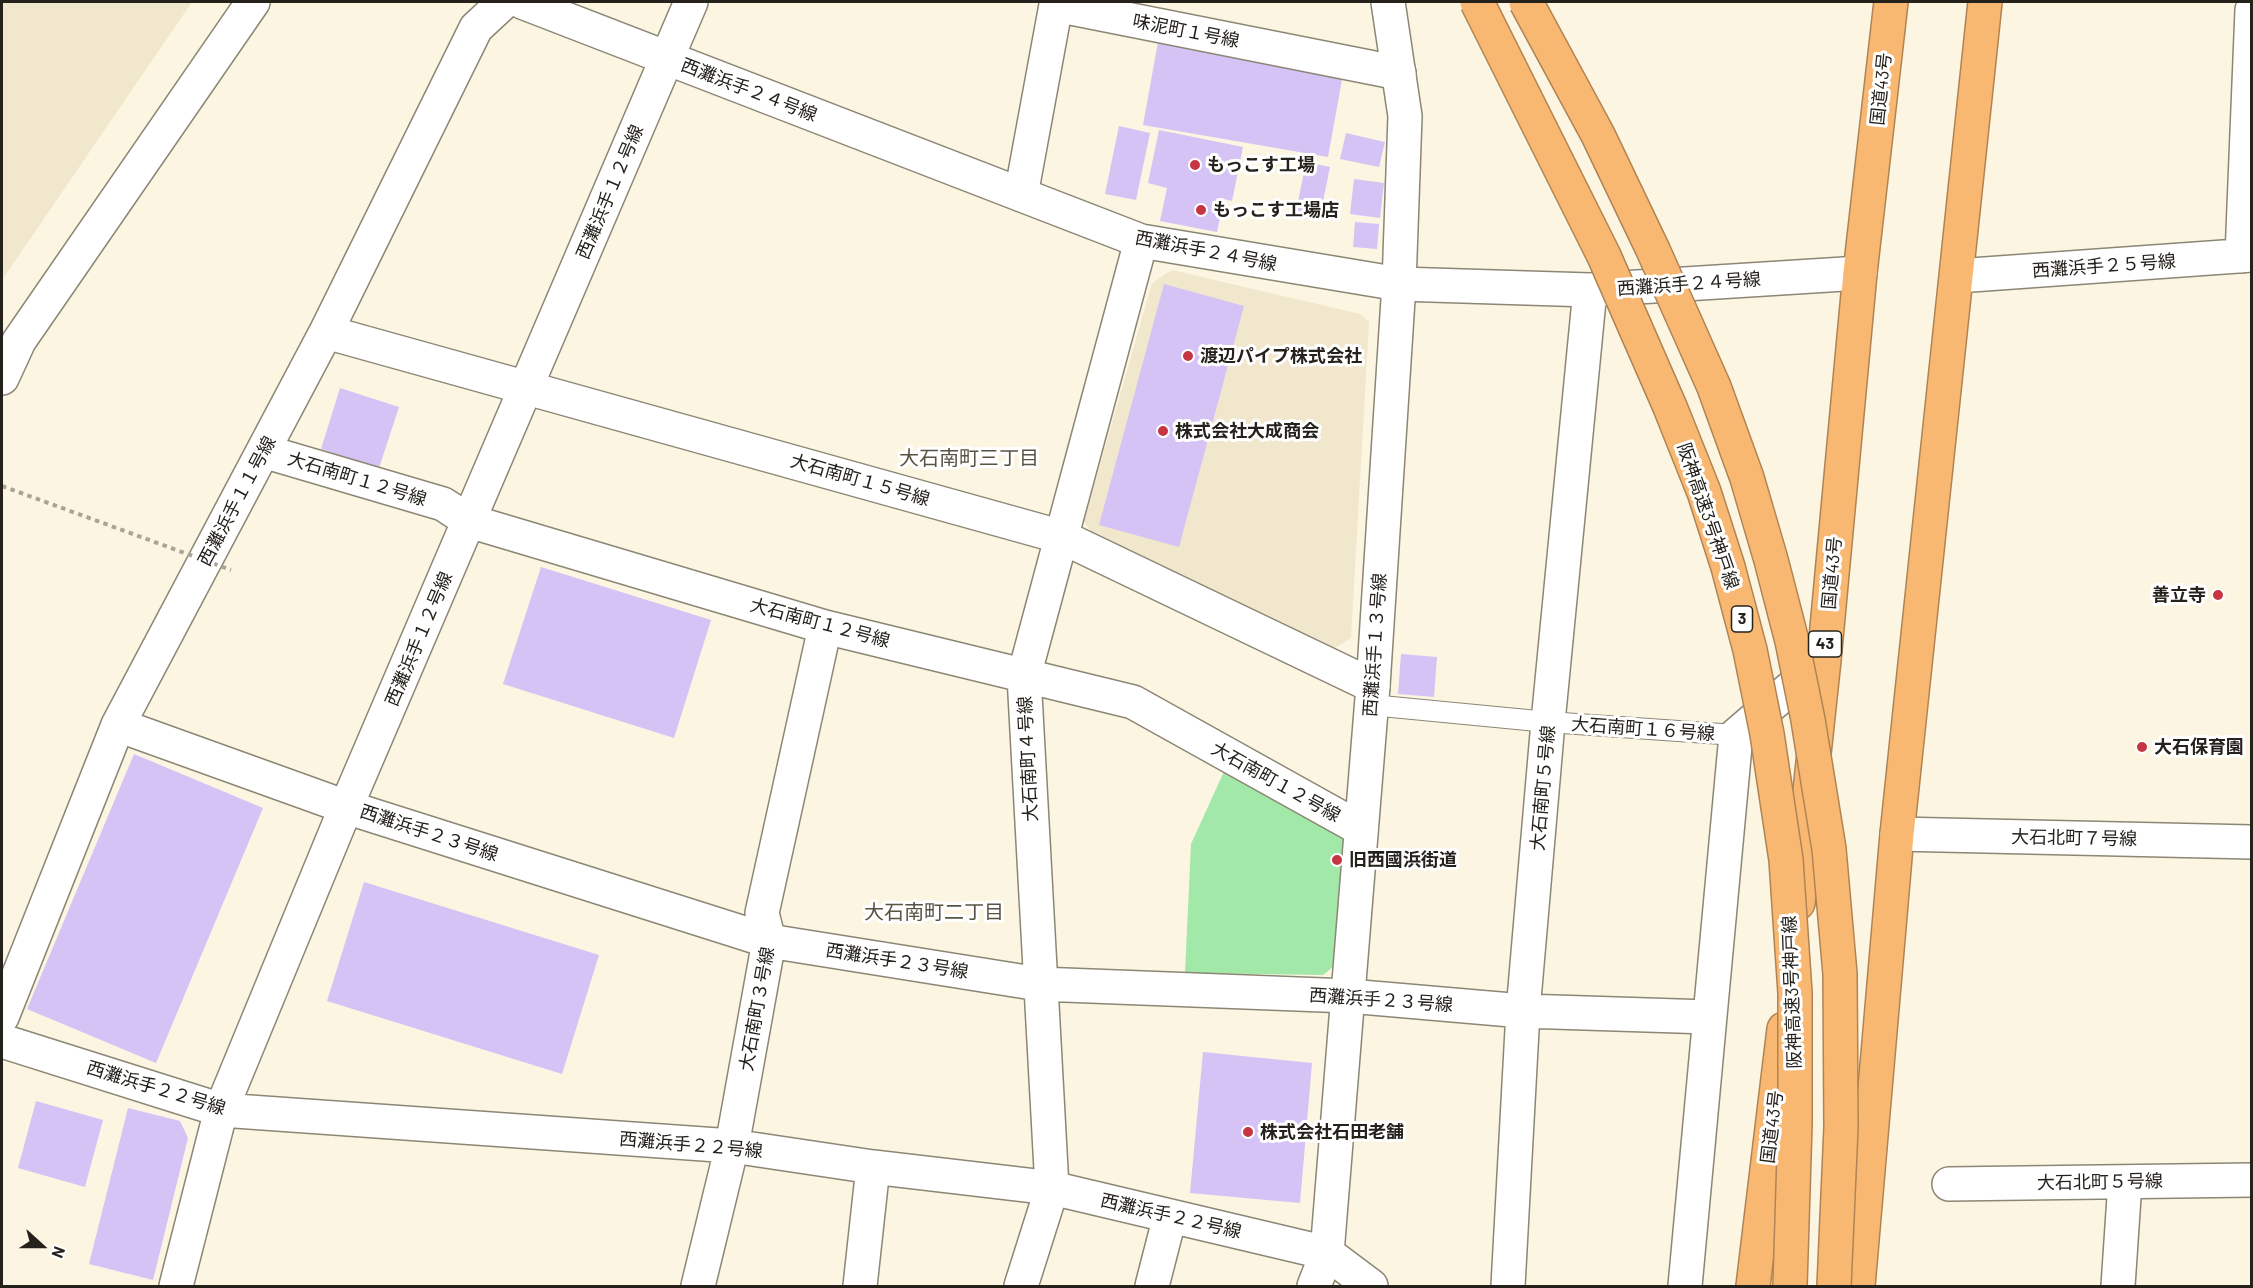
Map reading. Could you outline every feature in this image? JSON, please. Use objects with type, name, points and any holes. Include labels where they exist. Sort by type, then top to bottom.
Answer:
[{"type":"highway","name":"阪神高速3号神戸線","points":[[1477,2],[1604,256],[1670,407],[1704,492],[1728,567],[1750,650],[1767,734],[1786,860],[1795,993],[1795,1124],[1790,1287]]},
{"type":"highway","points":[[1526,2],[1598,135],[1653,250],[1714,387],[1747,478],[1792,641],[1808,720],[1829,849],[1840,974],[1841,1127],[1834,1287]]},
{"type":"highway","name":"国道43号","points":[[1754,1287],[1824,660],[1860,273],[1891,2]]},
{"type":"highway","points":[[1858,1287],[1897,834],[1985,2]]},
{"type":"street","points":[[2,378],[19,340],[253,2]]},
{"type":"street","name":"西灘浜手１１号線","points":[[2,1017],[118,725],[326,332],[476,28],[504,2]]},
{"type":"street","name":"西灘浜手２４号線","points":[[522,2],[1141,241],[1399,284],[1590,290],[1860,273]]},
{"type":"street","name":"西灘浜手１２号線","points":[[176,1287],[221,1110],[346,807],[691,2]]},
{"type":"street","name":"西灘浜手１３号線","points":[[1314,1287],[1327,1253],[1349,996],[1372,696],[1399,284],[1405,116],[1388,2]]},
{"type":"street","name":"味泥町１号線","points":[[1021,195],[1056,5],[1399,74]]},
{"type":"street","points":[[2247,255],[2252,10]]},
{"type":"street","name":"大石南町４号線","points":[[1021,1287],[1052,1188],[1024,676],[1141,241]]},
{"type":"street","name":"西灘浜手２５号線","points":[[1957,276],[2247,255]]},
{"type":"street","name":"大石南町５号線","points":[[1508,1287],[1523,1011],[1548,722],[1590,290]]},
{"type":"street","name":"大石南町１５号線","points":[[326,332],[1062,537],[1372,696]]},
{"type":"street","name":"大石南町１２号線","points":[[263,451],[443,504],[470,521],[825,627],[1133,702],[1361,829]]},
{"type":"street","name":"大石南町３号線","points":[[698,1287],[732,1146],[769,941],[762,913],[825,627]]},
{"type":"street","points":[[1685,1287],[1736,735],[1824,660]]},
{"type":"street","name":"西灘浜手２３号線","points":[[118,725],[346,807],[769,941],[1040,984],[1349,996],[1523,1011],[1709,1017]]},
{"type":"street","name":"大石北町７号線","points":[[1897,834],[2252,842]]},
{"type":"street","name":"西灘浜手２２号線","points":[[2,1041],[221,1110],[732,1146],[873,1167],[1052,1188],[1327,1253],[1371,1287]]},
{"type":"street","points":[[860,1287],[873,1167]]},
{"type":"street","name":"大石北町５号線","points":[[1948,1184],[2252,1180]]},
{"type":"street","points":[[2118,1287],[2125,1182]]},
{"type":"street","points":[[1152,1287],[1170,1216]]},
{"type":"lane","name":"大石南町１６号線","points":[[1372,696],[1548,722],[1736,735]]},
{"type":"path","points":[[2,486],[231,570]]},
{"type":"shaded area","points":[[2,2],[192,2],[2,280]]},
{"type":"shaded area","points":[[1172,270],[1360,314],[1369,322],[1351,638],[1328,652],[1094,537],[1084,521],[1152,283]]},
{"type":"green space","points":[[1227,765],[1347,836],[1338,963],[1323,975],[1185,973],[1191,844]]},
{"type":"building","points":[[1158,42],[1343,74],[1328,157],[1143,125]]},
{"type":"building","points":[[1119,126],[1150,133],[1136,200],[1105,194]]},
{"type":"building","name":"もっこす工場","points":[[1159,130],[1243,147],[1232,201],[1224,199],[1217,232],[1160,221],[1167,188],[1148,183]]},
{"type":"building","points":[[1346,133],[1385,142],[1379,167],[1340,159]]},
{"type":"building","points":[[1306,162],[1330,167],[1319,221],[1295,216]]},
{"type":"building","points":[[1354,179],[1384,183],[1380,218],[1350,214]]},
{"type":"building","points":[[1355,222],[1379,224],[1377,249],[1353,247]]},
{"type":"building","points":[[1164,284],[1244,306],[1179,547],[1099,525]]},
{"type":"building","points":[[340,388],[399,407],[379,468],[321,449]]},
{"type":"building","points":[[541,567],[711,620],[674,738],[503,684]]},
{"type":"building","points":[[1401,654],[1437,657],[1434,697],[1398,694]]},
{"type":"building","points":[[134,754],[263,808],[156,1063],[27,1009]]},
{"type":"building","points":[[364,882],[599,955],[562,1074],[327,1001]]},
{"type":"building","points":[[1203,1052],[1312,1063],[1300,1203],[1190,1193]]},
{"type":"building","points":[[36,1101],[103,1120],[85,1187],[18,1168]]},
{"type":"building","points":[[128,1108],[180,1121],[188,1138],[153,1280],[89,1264]]},
{"type":"place","name":"もっこす工場","points":[[1195,165]]},
{"type":"place","name":"もっこす工場店","points":[[1201,210]]},
{"type":"place","name":"渡辺パイプ株式会社","points":[[1188,356]]},
{"type":"place","name":"株式会社大成商会","points":[[1163,431]]},
{"type":"place","name":"善立寺","points":[[2218,595]]},
{"type":"place","name":"大石保育園","points":[[2142,747]]},
{"type":"place","name":"旧西國浜街道","points":[[1337,860]]},
{"type":"place","name":"株式会社石田老舗","points":[[1248,1132]]},
{"type":"district","name":"大石南町三丁目","points":[[969,458]]},
{"type":"district","name":"大石南町二丁目","points":[[934,912]]}]
